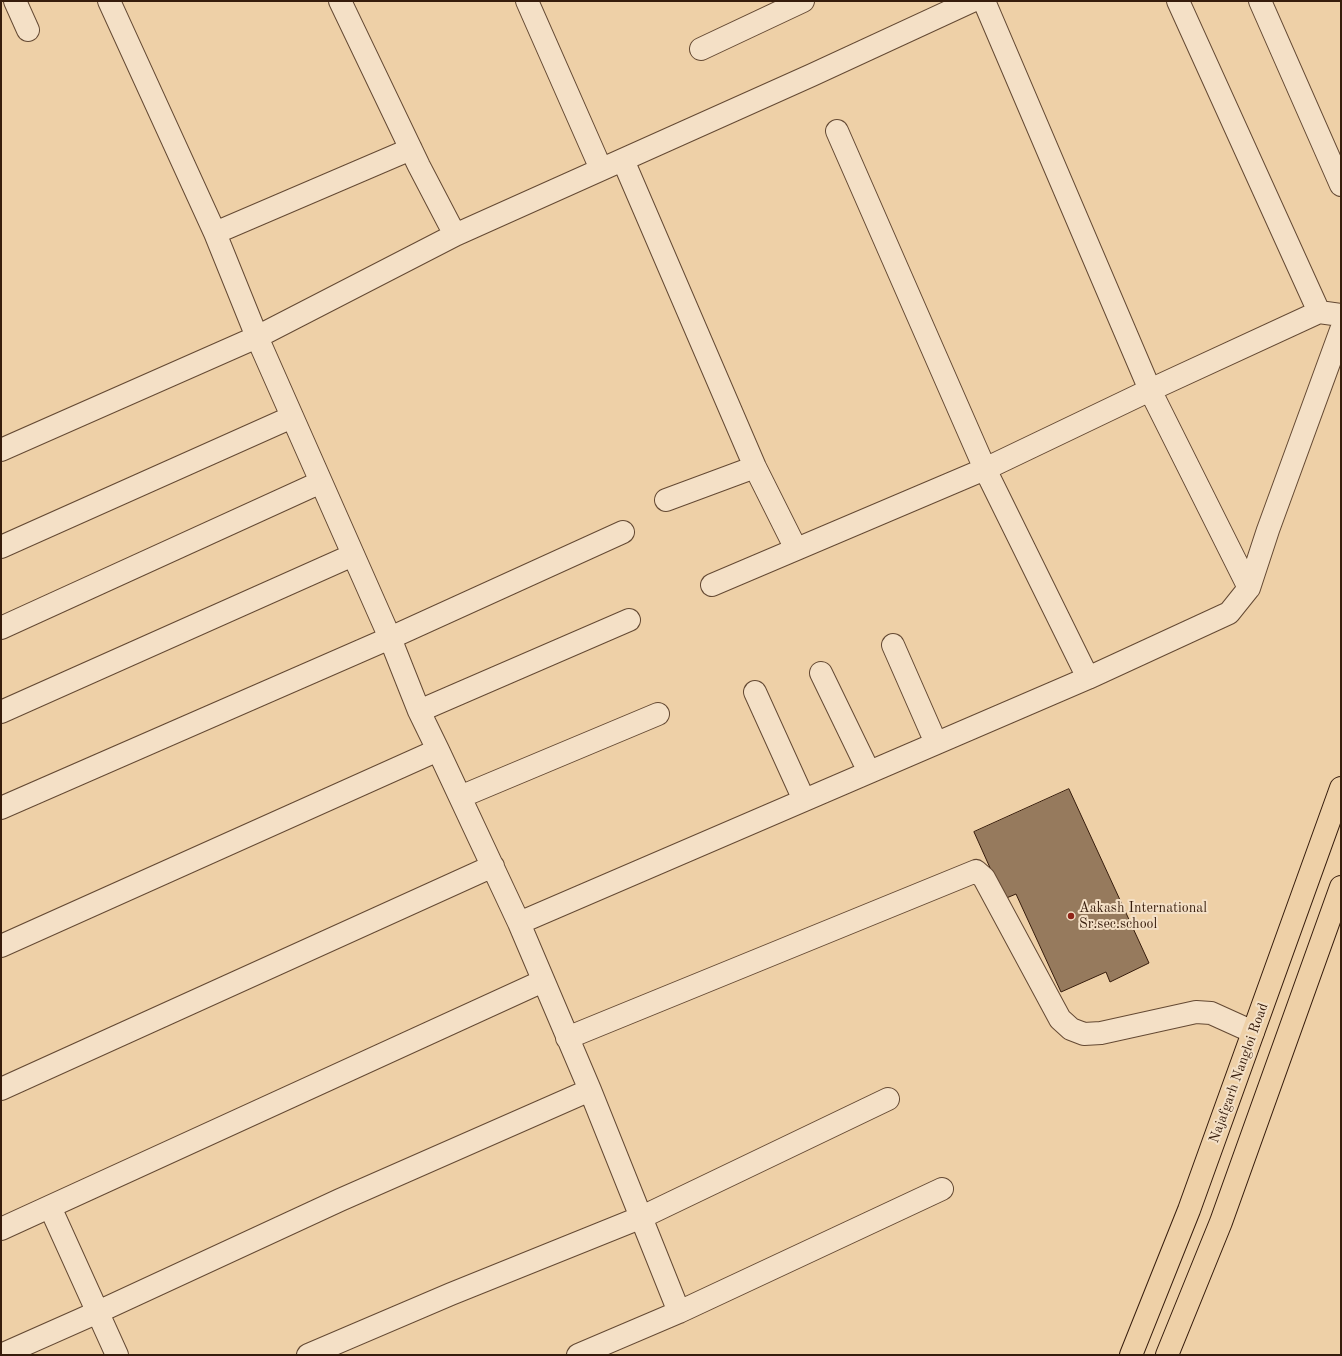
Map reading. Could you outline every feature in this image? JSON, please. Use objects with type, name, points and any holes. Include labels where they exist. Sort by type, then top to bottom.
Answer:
[{"type":"main road","name":"Najafgarh Nangloi Road","points":[[1131,1355],[1189,1210],[1341,788]]},
{"type":"main road","points":[[1167,1355],[1221,1222],[1341,888]]},
{"type":"main road","points":[[1222,1118],[1254,1129]]},
{"type":"street","points":[[15,1],[28,30]]},
{"type":"street","points":[[108,1],[215,233],[257,337],[390,638],[419,711],[519,923],[590,1090],[679,1312]]},
{"type":"street","points":[[340,1],[411,149],[455,234]]},
{"type":"street","points":[[526,1],[601,169]]},
{"type":"street","points":[[701,49],[803,1]]},
{"type":"street","points":[[1,450],[257,337],[455,234],[812,75],[972,1]]},
{"type":"street","points":[[984,1],[1150,390],[1249,588]]},
{"type":"street","points":[[1178,1],[1319,312]]},
{"type":"street","points":[[1260,1],[1341,185]]},
{"type":"street","points":[[837,131],[985,469],[1088,678]]},
{"type":"street","points":[[215,233],[411,149]]},
{"type":"street","points":[[623,160],[755,467],[796,549]]},
{"type":"street","points":[[712,585],[985,469],[1150,390],[1319,312],[1341,315]]},
{"type":"street","points":[[519,923],[1088,678],[1229,613],[1249,588],[1268,530],[1341,330]]},
{"type":"street","points":[[1,547],[292,417]]},
{"type":"street","points":[[666,500],[755,467]]},
{"type":"street","points":[[1,628],[321,482]]},
{"type":"street","points":[[1,808],[390,638],[623,532]]},
{"type":"street","points":[[1,712],[353,555]]},
{"type":"street","points":[[419,711],[629,620]]},
{"type":"street","points":[[892,645],[936,743]]},
{"type":"street","points":[[821,673],[869,772]]},
{"type":"street","points":[[755,692],[804,800]]},
{"type":"street","points":[[460,797],[658,714]]},
{"type":"street","points":[[1,946],[438,750]]},
{"type":"street","points":[[1,1089],[493,866]]},
{"type":"street","points":[[567,1038],[976,871],[984,878],[1060,1019],[1071,1028],[1084,1034],[1101,1033],[1196,1012],[1211,1013],[1253,1032]]},
{"type":"street","points":[[1,1229],[543,981]]},
{"type":"street","points":[[1,1355],[98,1312],[340,1200],[590,1090]]},
{"type":"street","points":[[308,1355],[451,1294],[642,1217],[888,1099]]},
{"type":"street","points":[[578,1355],[679,1312],[942,1189]]},
{"type":"street","points":[[50,1207],[117,1355]]},
{"type":"building","points":[[1069,789],[1149,963],[1110,982],[1106,972],[1061,992],[1016,894],[1004,899],[974,832]]},
{"type":"place","name":"Aakash International Sr.sec.school","points":[[1071,916]]}]
